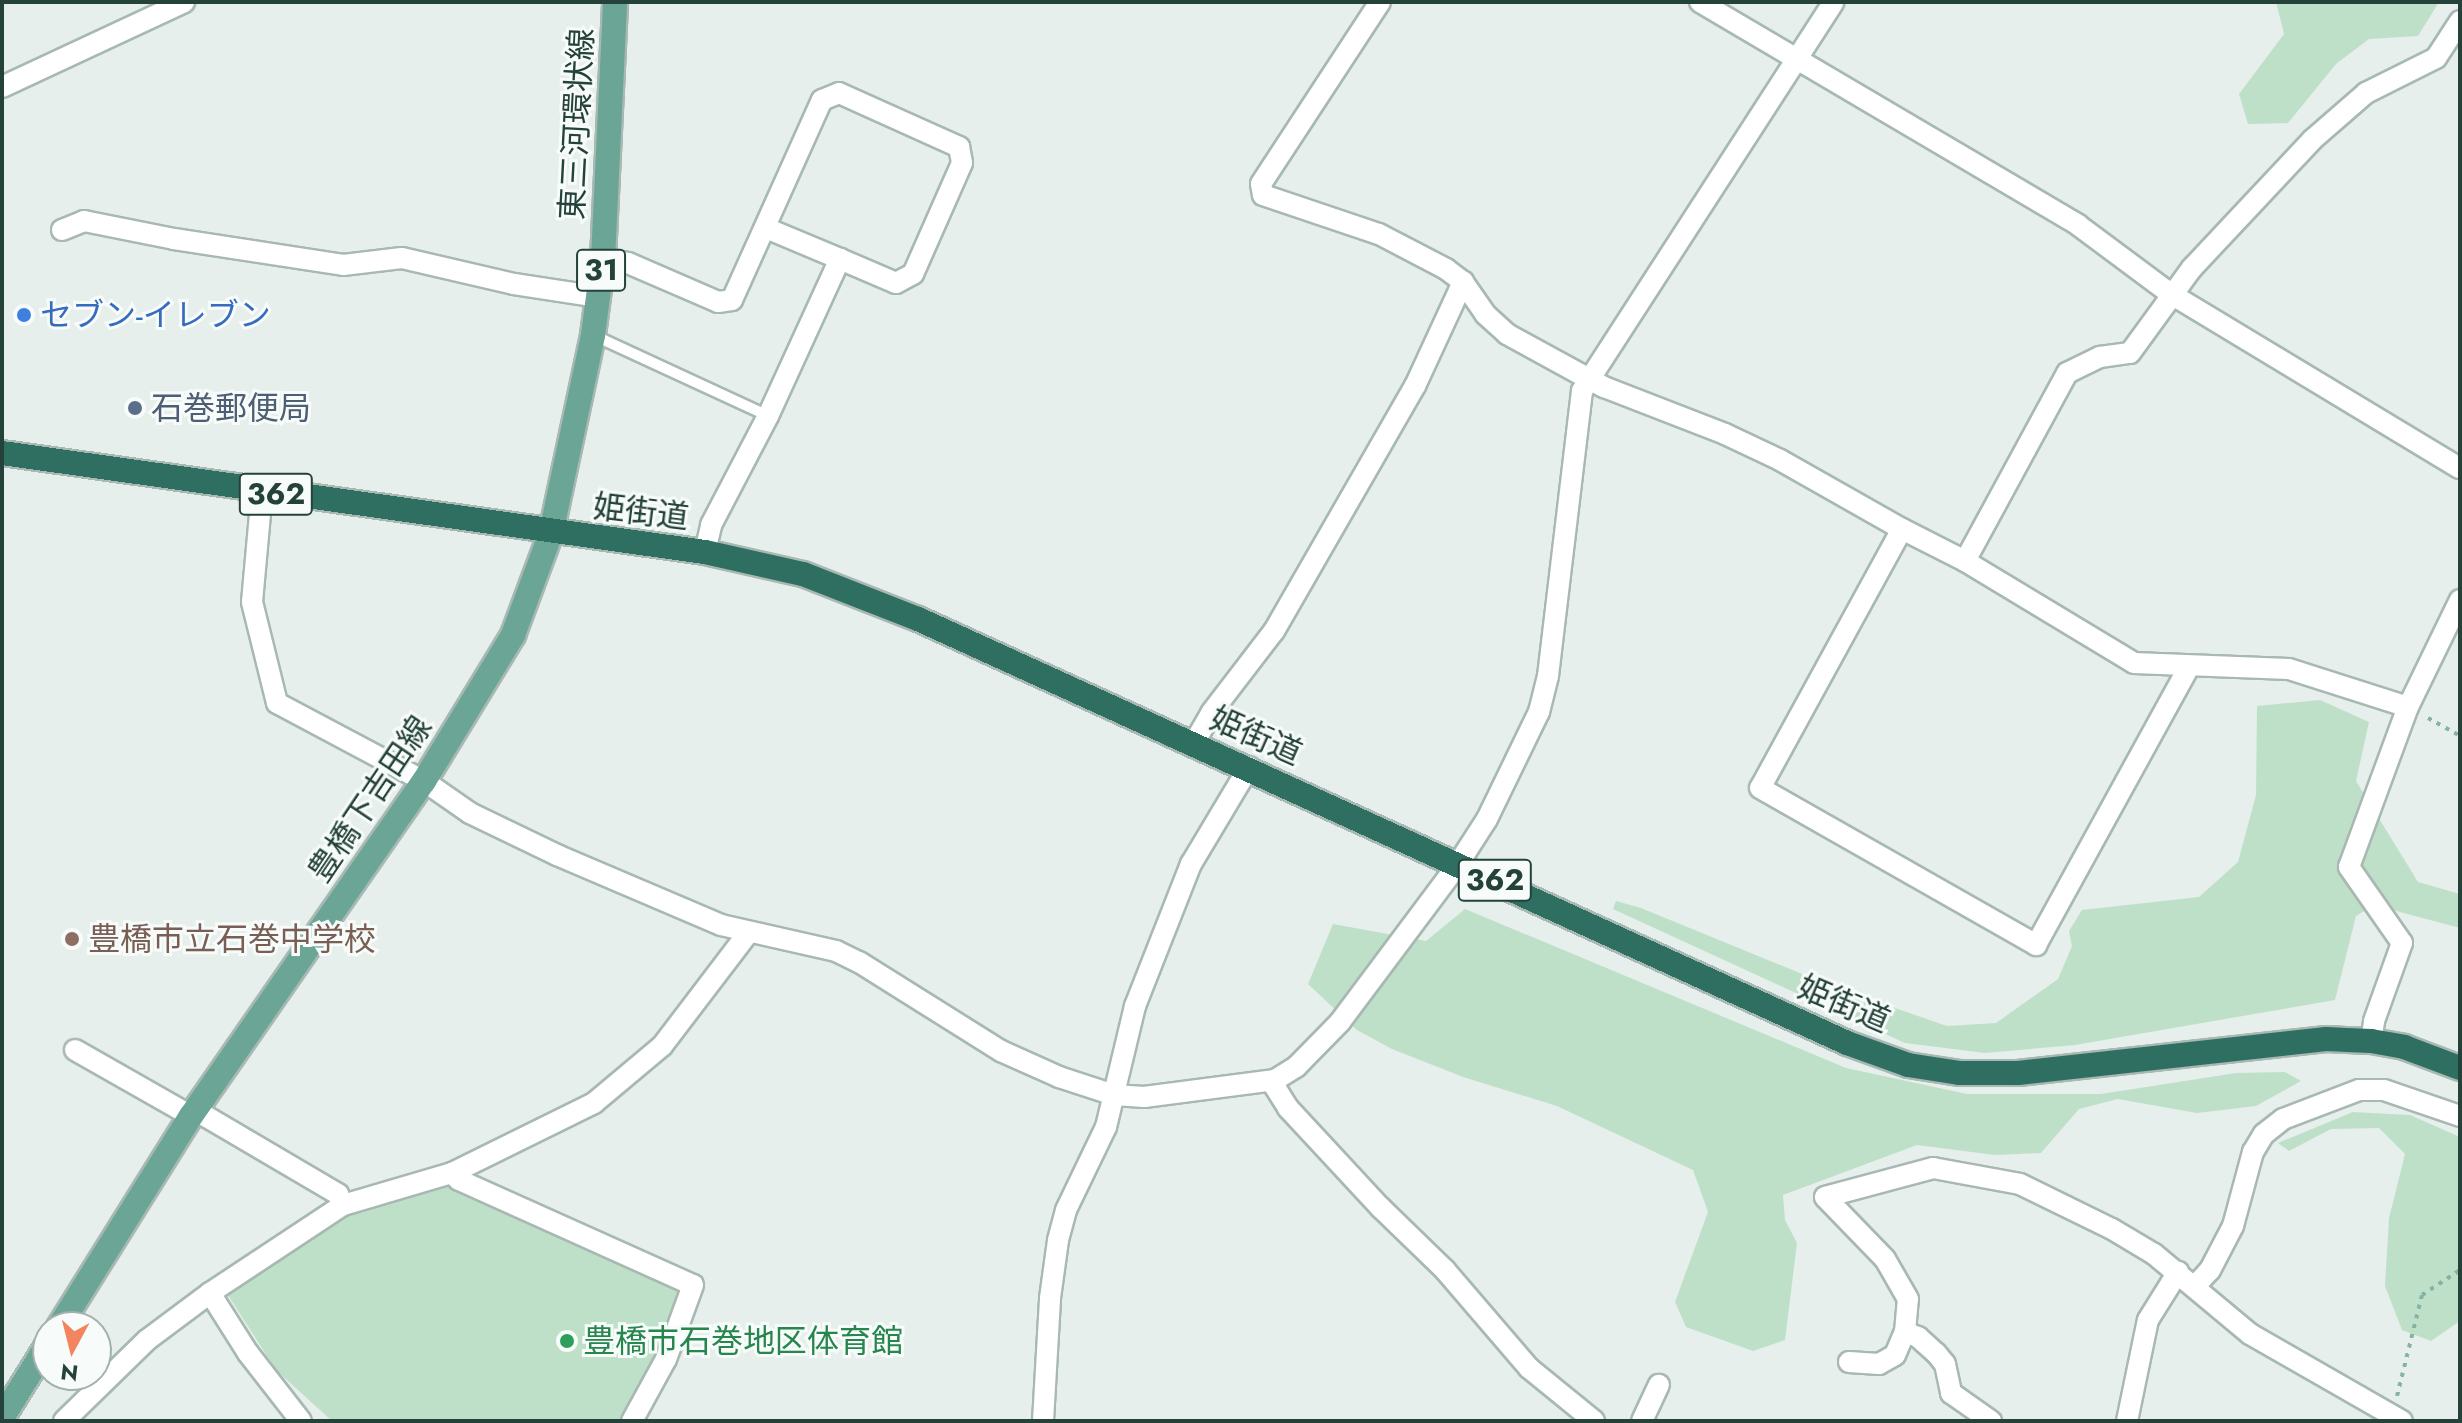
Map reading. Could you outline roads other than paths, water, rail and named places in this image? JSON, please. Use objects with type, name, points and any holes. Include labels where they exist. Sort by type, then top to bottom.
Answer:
[{"type":"highway","name":"姫街道","points":[[2,453],[551,533],[705,552],[803,574],[918,619],[1249,767],[1847,1043],[1908,1065],[1960,1073],[2018,1073],[2273,1042],[2371,1041],[2404,1047],[2460,1068]]},
{"type":"main road","name":"東三河環状線","points":[[551,533],[599,297],[615,2]]},
{"type":"main road","name":"豊橋下吉田線","points":[[69,1311],[193,1113],[424,781],[513,635],[551,533]]},
{"type":"main road","points":[[2,1418],[32,1370]]},
{"type":"street","points":[[2,87],[184,2]]},
{"type":"street","points":[[1380,2],[1261,184],[1263,195],[1379,234],[1446,269],[1463,282],[1485,314],[1507,334],[1587,378],[1780,460],[1965,561],[2134,663],[2188,668],[2289,669],[2408,707]]},
{"type":"street","points":[[1700,2],[1798,57],[2078,225],[2171,294],[2460,468]]},
{"type":"street","points":[[262,492],[252,602],[277,703],[424,781],[470,813],[557,855],[748,933],[836,951],[859,962],[1001,1051],[1059,1077],[1114,1095],[1144,1097],[1275,1080],[1296,1067],[1340,1022],[1458,864],[1487,819],[1539,712],[1548,676],[1582,391],[1587,378],[1834,2]]},
{"type":"street","points":[[1965,561],[2067,373],[2100,357],[2130,353],[2171,294],[2312,140],[2366,93],[2436,58],[2460,21]]},
{"type":"street","points":[[603,259],[628,263],[718,302],[732,300],[822,100],[839,93],[959,147],[962,163],[913,274],[896,283],[766,228]]},
{"type":"street","points":[[62,230],[84,221],[174,239],[343,265],[402,258],[514,284],[599,297]]},
{"type":"street","points":[[705,552],[711,525],[768,416],[840,259]]},
{"type":"street","points":[[1194,743],[1211,713],[1274,631],[1415,386],[1463,282]]},
{"type":"street","points":[[1902,529],[1760,788],[2036,945],[2188,668]]},
{"type":"street","points":[[2371,1041],[2374,1021],[2402,943],[2349,867],[2408,707],[2460,600]]},
{"type":"street","points":[[1043,1421],[1050,1298],[1058,1240],[1066,1210],[1106,1127],[1135,1006],[1191,864],[1249,767]]},
{"type":"street","points":[[64,1421],[147,1340],[210,1293],[343,1205],[452,1173],[594,1103],[662,1046],[748,933]]},
{"type":"street","points":[[75,1050],[338,1194],[343,1205]]},
{"type":"street","points":[[1275,1080],[1275,1087],[1288,1108],[1381,1208],[1445,1270],[1572,1414],[1594,1421]]},
{"type":"street","points":[[2195,1286],[2210,1270],[2233,1226],[2253,1152],[2264,1134],[2283,1119],[2359,1090],[2384,1090],[2460,1116]]},
{"type":"street","points":[[1849,1362],[1879,1364],[1895,1355],[1905,1332],[1908,1299],[1901,1281],[1885,1259],[1825,1197],[1933,1168],[2020,1184],[2059,1200],[2154,1254],[2250,1334],[2396,1418]]},
{"type":"street","points":[[452,1173],[459,1180],[693,1285],[666,1359],[632,1421]]},
{"type":"street","points":[[2127,1421],[2148,1320],[2178,1272]]},
{"type":"street","points":[[210,1293],[248,1353],[301,1421]]},
{"type":"street","points":[[1905,1332],[1918,1337],[1945,1364],[1951,1393],[1991,1421]]},
{"type":"street","points":[[1642,1421],[1659,1385]]},
{"type":"lane","points":[[593,335],[768,416]]},
{"type":"place","name":"セブン-イレブン","points":[[24,315]]},
{"type":"place","name":"石巻郵便局","points":[[135,408]]},
{"type":"place","name":"豊橋市立石巻中学校","points":[[72,939]]},
{"type":"place","name":"豊橋市石巻地区体育館","points":[[567,1341]]}]
